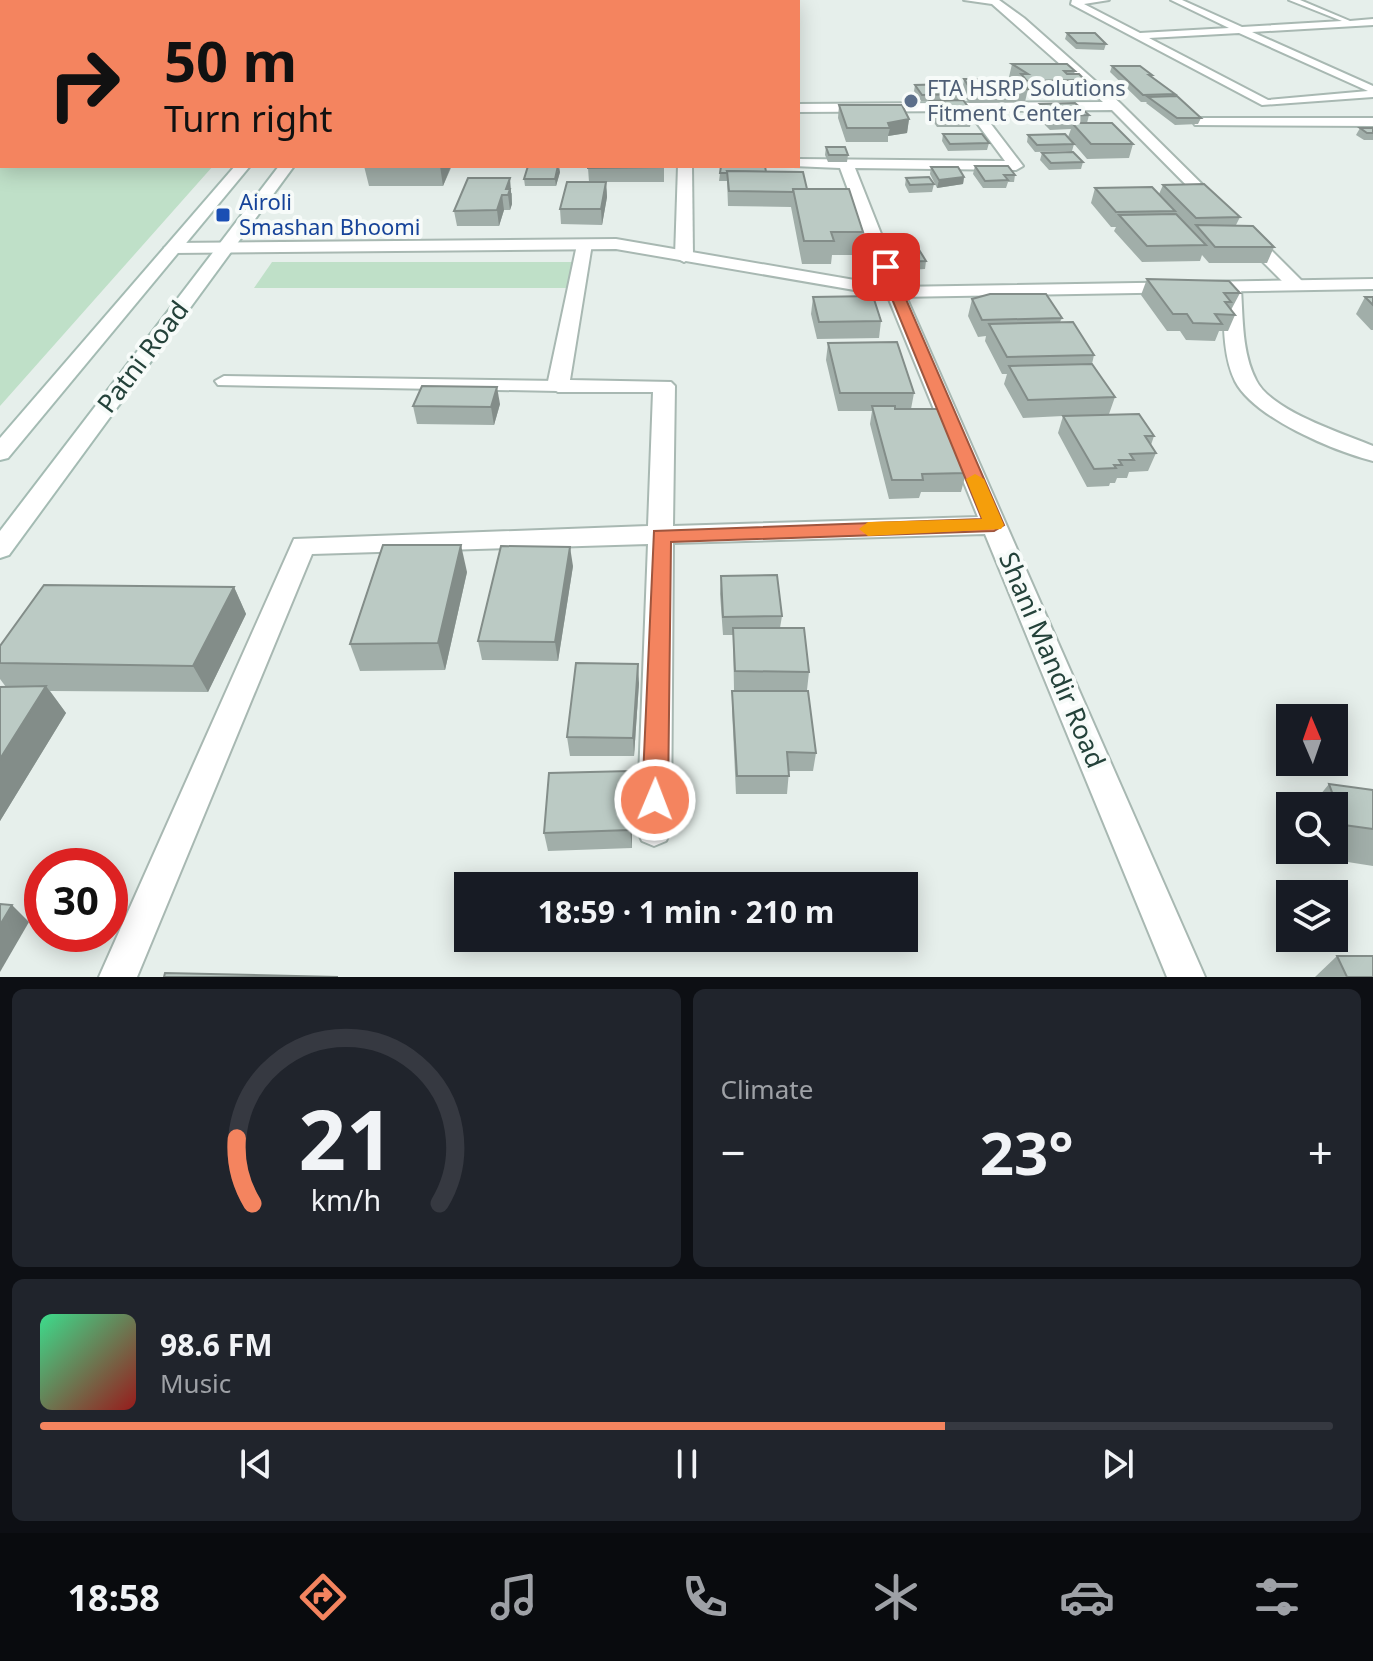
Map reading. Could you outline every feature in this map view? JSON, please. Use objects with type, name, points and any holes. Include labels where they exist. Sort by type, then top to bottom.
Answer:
[{"type":"street","points":[[969,0],[994,1],[1006,10],[1115,106],[1229,219]]},
{"type":"street","points":[[800,108],[1115,106]]},
{"type":"street","points":[[800,163],[1016,166],[972,107]]},
{"type":"street","points":[[1200,122],[1373,122]]},
{"type":"street","points":[[1279,133],[1373,132]]},
{"type":"street","name":"Shani Mandir Road","points":[[846,165],[895,292],[1186,977]]},
{"type":"street","name":"Patni Road","points":[[0,453],[241,168]]},
{"type":"street","name":"Patni Road","points":[[0,549],[285,168]]},
{"type":"street","points":[[684,257],[685,168]]},
{"type":"street","points":[[1241,230],[1297,286]]},
{"type":"street","points":[[584,244],[558,386],[664,386],[654,830]]},
{"type":"street","points":[[172,248],[616,244],[895,292],[1232,289],[1373,284]]},
{"type":"street","points":[[1232,289],[1236,348],[1251,390],[1295,419],[1373,454]]},
{"type":"street","points":[[118,977],[303,545],[994,525]]},
{"type":"lane","points":[[1105,0],[1074,2],[1266,103],[1373,92]]},
{"type":"lane","points":[[1175,0],[1373,92]]},
{"type":"lane","points":[[1293,0],[1373,31]]},
{"type":"lane","points":[[1137,36],[1373,22]]},
{"type":"lane","points":[[224,381],[558,386]]},
{"type":"green space","points":[[0,168],[211,168],[0,406]]},
{"type":"green space","points":[[272,262],[582,262],[577,288],[254,288]]},
{"type":"building","points":[[1067,33],[1095,33],[1106,44],[1077,43]]},
{"type":"building","points":[[1012,64],[1067,64],[1075,71],[1064,71],[1067,74],[1079,74],[1085,80],[1027,81],[1021,74],[1028,74]]},
{"type":"building","points":[[1112,66],[1140,66],[1175,94],[1143,95]]},
{"type":"building","points":[[964,79],[1019,79],[1028,89],[971,90]]},
{"type":"building","points":[[953,84],[960,94],[922,95],[915,85]]},
{"type":"building","points":[[1177,96],[1201,118],[1177,118],[1148,97]]},
{"type":"building","points":[[963,100],[973,113],[940,114],[930,101]]},
{"type":"building","points":[[1075,103],[1089,115],[1054,116],[1040,104]]},
{"type":"building","points":[[839,105],[902,105],[909,119],[888,123],[890,128],[847,128]]},
{"type":"building","points":[[1072,123],[1112,123],[1133,144],[1091,144]]},
{"type":"building","points":[[1360,128],[1373,128],[1373,133],[1367,133]]},
{"type":"building","points":[[943,134],[982,134],[989,143],[950,144]]},
{"type":"building","points":[[1065,134],[1074,144],[1037,145],[1028,135]]},
{"type":"building","points":[[826,147],[845,147],[848,155],[829,155]]},
{"type":"building","points":[[1073,152],[1083,162],[1051,163],[1042,153]]},
{"type":"building","points":[[975,166],[1008,166],[1015,175],[1004,175],[1008,180],[985,181]]},
{"type":"building","points":[[931,167],[958,167],[964,177],[939,180]]},
{"type":"building","points":[[527,168],[558,168],[555,179],[524,179]]},
{"type":"building","points":[[721,168],[765,168],[766,172],[727,171],[720,173]]},
{"type":"building","points":[[727,171],[803,172],[807,189],[793,189],[793,192],[729,191]]},
{"type":"building","points":[[929,177],[934,184],[910,185],[906,178]]},
{"type":"building","points":[[468,178],[510,178],[506,189],[510,189],[508,195],[502,195],[497,210],[454,211]]},
{"type":"building","points":[[567,182],[606,182],[601,209],[560,209]]},
{"type":"building","points":[[1204,184],[1240,217],[1196,218],[1163,185]]},
{"type":"building","points":[[1152,187],[1175,211],[1116,212],[1095,188]]},
{"type":"building","points":[[793,189],[849,189],[863,232],[831,232],[834,241],[804,241]]},
{"type":"building","points":[[1176,214],[1206,245],[1147,246],[1119,215]]},
{"type":"building","points":[[1196,225],[1253,226],[1274,247],[1215,247]]},
{"type":"building","points":[[913,240],[926,261],[893,262],[881,241]]},
{"type":"building","points":[[1147,279],[1229,281],[1240,293],[1224,293],[1231,302],[1225,302],[1235,315],[1215,314],[1222,324],[1193,323],[1187,314],[1173,314]]},
{"type":"building","points":[[990,294],[1046,294],[1062,318],[982,320],[972,299]]},
{"type":"building","points":[[873,296],[881,321],[819,322],[813,297]]},
{"type":"building","points":[[1073,322],[1094,355],[1007,357],[989,324]]},
{"type":"building","points":[[897,342],[914,393],[840,393],[828,343]]},
{"type":"building","points":[[1092,364],[1115,397],[1028,400],[1009,366]]},
{"type":"building","points":[[422,386],[497,387],[491,407],[413,406]]},
{"type":"building","points":[[872,406],[942,409],[966,473],[922,474],[923,480],[892,480]]},
{"type":"building","points":[[1139,414],[1154,436],[1145,436],[1156,453],[1130,454],[1134,460],[1119,460],[1122,465],[1114,465],[1116,468],[1094,469],[1063,416]]},
{"type":"building","points":[[383,545],[461,545],[438,643],[350,644]]},
{"type":"building","points":[[501,546],[570,547],[555,642],[478,641]]},
{"type":"building","points":[[777,575],[782,616],[723,617],[721,576]]},
{"type":"building","points":[[44,585],[234,587],[193,666],[0,663],[0,646]]},
{"type":"building","points":[[733,628],[804,628],[809,672],[735,671]]},
{"type":"building","points":[[576,663],[638,664],[633,738],[567,737]]},
{"type":"building","points":[[46,686],[0,759],[0,687]]},
{"type":"building","points":[[732,691],[808,691],[816,753],[787,752],[789,776],[737,776]]},
{"type":"building","points":[[631,771],[630,830],[544,833],[549,773]]},
{"type":"building","points":[[1329,784],[1373,790],[1373,829],[1348,826],[1348,792],[1332,792]]},
{"type":"building","points":[[0,904],[12,905],[0,925]]},
{"type":"building","points":[[1337,956],[1373,956],[1373,977],[1347,977]]},
{"type":"building","points":[[165,973],[338,977],[164,977]]},
{"type":"slow traffic","points":[[868,529],[994,525],[975,479]]},
{"type":"place","name":"FTA HSRP Solutions Fitment Center","points":[[911,101]]},
{"type":"place","name":"Airoli Smashan Bhoomi","points":[[223,215]]},
{"type":"route","points":[[655,800],[661,536],[994,525],[886,267]]}]
